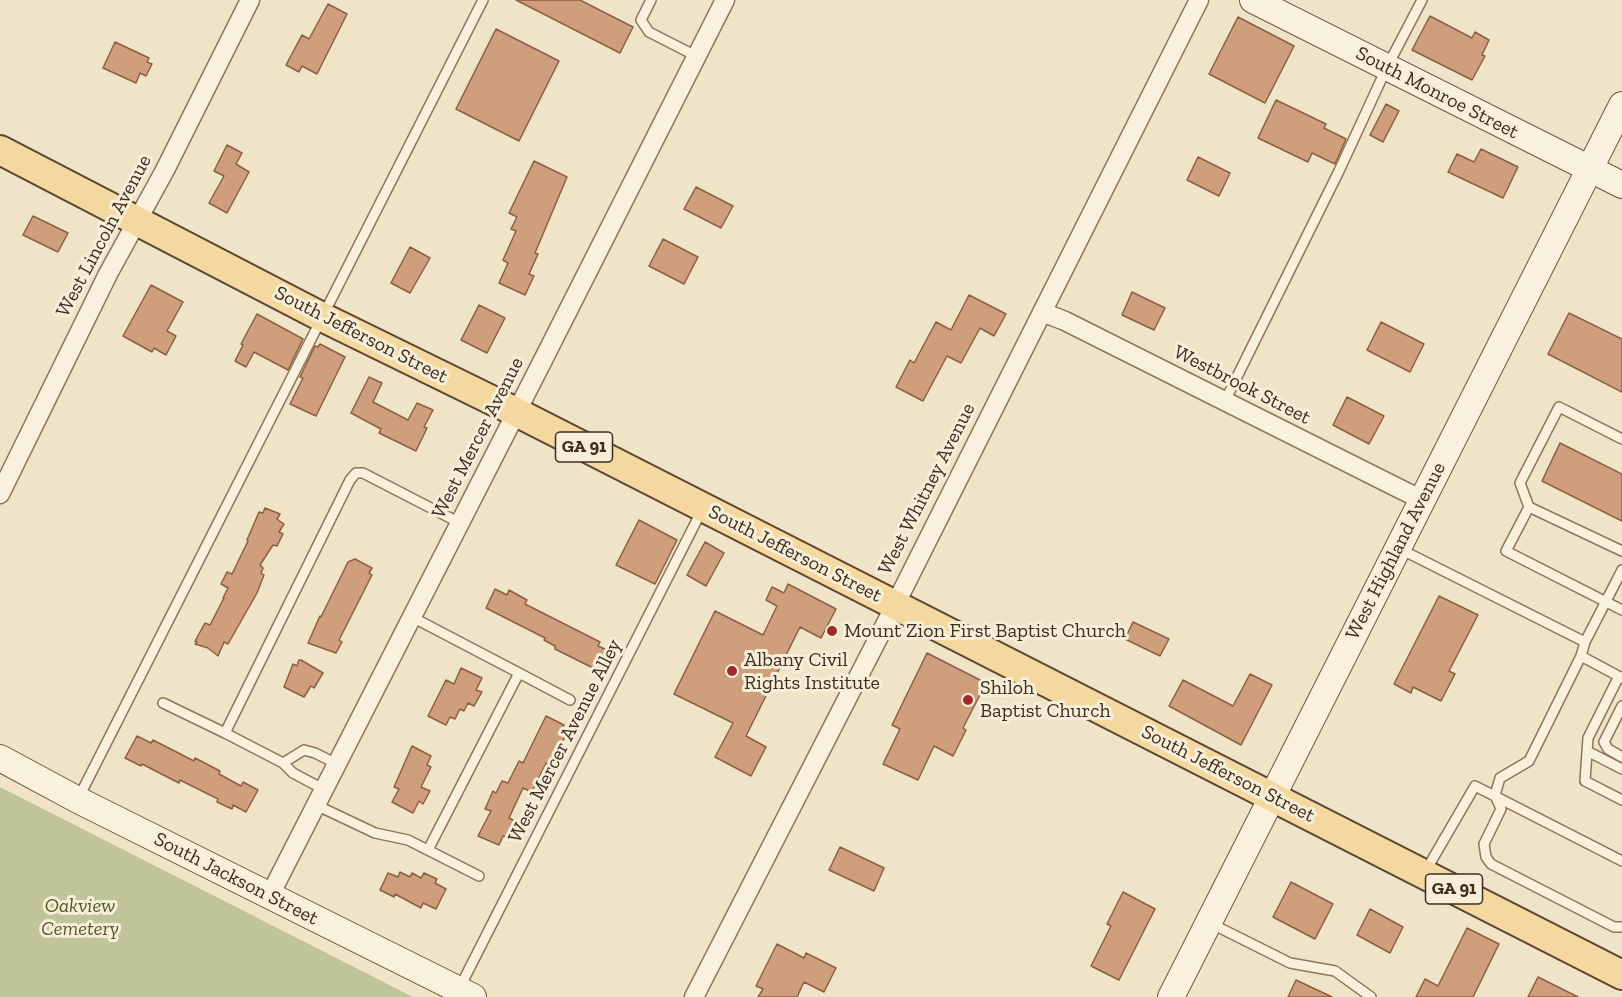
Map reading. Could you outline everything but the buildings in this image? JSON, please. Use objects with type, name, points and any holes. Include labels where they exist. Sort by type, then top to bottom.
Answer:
[{"type":"main road","name":"South Jefferson Street","points":[[0,150],[322,317],[516,412],[1622,975]]},
{"type":"street","name":"West Lincoln Avenue","points":[[0,494],[108,274],[250,0]]},
{"type":"street","name":"West Mercer Avenue","points":[[270,895],[725,0]]},
{"type":"street","name":"West Whitney Avenue","points":[[694,997],[1199,0]]},
{"type":"street","name":"South Monroe Street","points":[[1253,0],[1622,185]]},
{"type":"street","name":"West Highland Avenue","points":[[1171,997],[1622,105]]},
{"type":"street","name":"Westbrook Street","points":[[1042,312],[1065,321],[1422,500]]},
{"type":"street","name":"South Jackson Street","points":[[0,758],[78,800],[466,994]]},
{"type":"lane","points":[[78,800],[483,0]]},
{"type":"lane","points":[[651,0],[641,20],[649,32],[696,56]]},
{"type":"lane","points":[[1225,401],[1422,0]]},
{"type":"lane","points":[[1622,439],[1559,406],[1520,483],[1529,507],[1622,551]]},
{"type":"lane","points":[[225,733],[350,480],[356,473],[363,473],[460,523]]},
{"type":"lane","points":[[1529,507],[1506,551],[1622,610]]},
{"type":"lane","name":"West Mercer Avenue Alley","points":[[466,994],[703,508]]},
{"type":"lane","points":[[1398,548],[1585,642]]},
{"type":"lane","points":[[1622,570],[1529,761],[1500,778],[1495,795],[1501,809],[1484,844],[1486,856],[1491,864],[1614,927],[1622,927]]},
{"type":"lane","points":[[412,617],[570,700]]},
{"type":"lane","points":[[1581,656],[1621,677],[1588,738],[1585,781],[1622,800]]},
{"type":"lane","points":[[428,850],[519,673]]},
{"type":"lane","points":[[163,703],[283,763],[320,797],[375,833],[408,840],[479,876]]},
{"type":"lane","points":[[1622,706],[1604,742],[1608,749],[1622,757]]},
{"type":"lane","points":[[283,763],[304,750],[337,764]]},
{"type":"lane","points":[[1587,752],[1622,769]]},
{"type":"lane","points":[[1424,874],[1475,786],[1622,861]]},
{"type":"lane","points":[[1208,922],[1290,963],[1335,971],[1371,997]]},
{"type":"green space","name":"Oakview Cemetery","points":[[0,787],[413,997],[0,997]]},
{"type":"place","name":"Mount Zion First Baptist Church","points":[[832,631]]},
{"type":"place","name":"Albany Civil Rights Institute","points":[[732,671]]},
{"type":"place","name":"Shiloh Baptist Church","points":[[968,700]]}]
